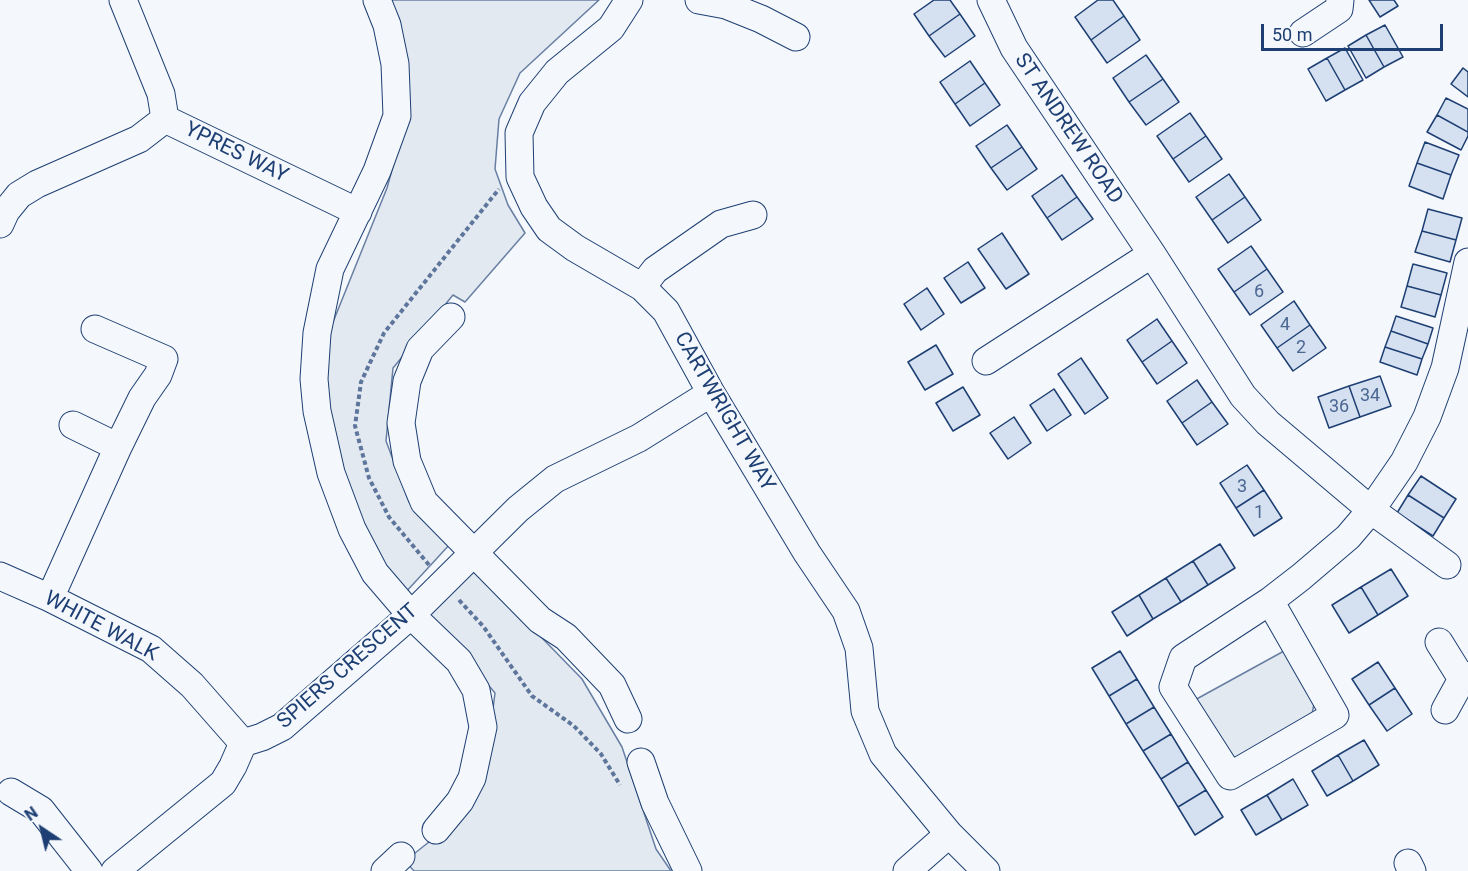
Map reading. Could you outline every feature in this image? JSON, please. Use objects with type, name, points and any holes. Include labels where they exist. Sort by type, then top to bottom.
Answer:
[{"type":"street","points":[[123,0],[161,94],[165,119]]},
{"type":"street","points":[[377,0],[387,25],[395,64],[397,116],[377,171],[330,269],[317,333],[314,379],[317,411],[331,473],[352,529],[375,573],[411,615],[459,661],[476,690],[483,727],[472,778],[460,801],[436,830]]},
{"type":"street","name":"CARTWRIGHT WAY","points":[[629,0],[611,28],[557,72],[532,103],[519,133],[520,177],[534,207],[549,229],[575,248],[642,287],[666,311],[711,393],[807,553],[846,611],[859,648],[865,711],[883,753],[949,834],[986,871]]},
{"type":"street","points":[[699,0],[767,10],[796,38]]},
{"type":"street","name":"ST ANDREW ROAD","points":[[991,0],[1014,48],[1152,254],[1243,396],[1268,423],[1371,510],[1447,565]]},
{"type":"street","points":[[1303,33],[1339,9],[1340,0]]},
{"type":"street","name":"YPRES WAY","points":[[0,224],[19,195],[37,184],[139,139],[165,119],[358,212]]},
{"type":"street","points":[[642,287],[655,270],[721,224],[753,216]]},
{"type":"street","points":[[986,361],[1152,254]]},
{"type":"street","points":[[1270,601],[1335,715],[1230,776],[1173,687],[1183,658],[1270,601],[1301,577],[1348,537],[1371,510],[1404,462],[1427,417],[1457,372],[1468,262]]},
{"type":"street","points":[[451,317],[420,350],[407,381],[400,423],[407,460],[424,502],[540,620],[566,637],[612,685],[628,719]]},
{"type":"street","points":[[50,598],[118,447],[142,398],[158,375],[164,359],[95,329]]},
{"type":"street","name":"SPIERS CRESCENT","points":[[243,743],[282,727],[411,615],[518,508],[555,479],[639,438],[711,393]]},
{"type":"street","points":[[73,425],[118,447]]},
{"type":"street","name":"WHITE WALK","points":[[0,576],[50,598],[151,649],[192,685],[243,743]]},
{"type":"street","points":[[1439,642],[1465,678],[1445,710]]},
{"type":"street","points":[[115,871],[223,783],[243,743]]},
{"type":"street","points":[[641,762],[655,803],[688,871]]},
{"type":"street","points":[[11,792],[41,810],[89,871]]},
{"type":"street","points":[[907,871],[949,834]]},
{"type":"path","points":[[444,582],[483,627],[532,696],[574,726],[601,754],[624,791]]},
{"type":"shaded area","points":[[388,0],[599,0],[520,73],[499,119],[495,169],[508,205],[525,233],[465,302],[453,295],[393,368],[386,441],[409,502],[451,543],[404,594],[360,529],[325,400],[329,332],[387,188],[407,116]]},
{"type":"shaded area","points":[[469,563],[582,679],[622,747],[656,849],[671,871],[414,871],[405,861],[444,830],[485,772],[495,693],[452,642],[422,612]]},
{"type":"shaded area","points":[[1284,651],[1314,704],[1311,719],[1239,761],[1227,760],[1193,701]]},
{"type":"building","points":[[934,0],[950,0],[960,14],[929,36],[914,14]]},
{"type":"building","points":[[1098,0],[1113,0],[1124,16],[1091,40],[1075,17]]},
{"type":"building","points":[[1369,0],[1394,0],[1398,6],[1380,17]]},
{"type":"building","points":[[960,14],[975,36],[945,57],[929,36]]},
{"type":"building","points":[[1124,16],[1140,40],[1107,63],[1091,40]]},
{"type":"building","points":[[1385,25],[1403,57],[1384,67],[1366,35]]},
{"type":"building","points":[[1366,35],[1384,67],[1366,78],[1348,46]]},
{"type":"building","points":[[1345,48],[1363,80],[1345,90],[1327,58]]},
{"type":"building","points":[[1146,55],[1163,79],[1129,102],[1113,78]]},
{"type":"building","points":[[1327,58],[1345,90],[1326,101],[1308,69]]},
{"type":"building","points":[[970,61],[985,83],[955,104],[940,82]]},
{"type":"building","points":[[1463,68],[1468,72],[1468,97],[1451,84]]},
{"type":"building","points":[[1163,79],[1179,102],[1146,125],[1129,102]]},
{"type":"building","points":[[985,83],[1000,105],[970,126],[955,104]]},
{"type":"building","points":[[1446,98],[1468,109],[1468,132],[1437,115]]},
{"type":"building","points":[[1190,113],[1206,136],[1173,159],[1157,136]]},
{"type":"building","points":[[1437,115],[1468,132],[1461,150],[1427,132]]},
{"type":"building","points":[[1007,125],[1022,147],[991,168],[976,146]]},
{"type":"building","points":[[1206,136],[1222,159],[1189,182],[1173,159]]},
{"type":"building","points":[[1425,142],[1459,155],[1451,175],[1417,163]]},
{"type":"building","points":[[1022,147],[1037,169],[1007,190],[991,168]]},
{"type":"building","points":[[1417,163],[1451,175],[1443,199],[1409,186]]},
{"type":"building","points":[[1229,174],[1245,197],[1212,220],[1196,197]]},
{"type":"building","points":[[1062,175],[1077,197],[1047,218],[1032,196]]},
{"type":"building","points":[[1077,197],[1093,219],[1062,240],[1047,218]]},
{"type":"building","points":[[1245,197],[1261,220],[1228,243],[1212,220]]},
{"type":"building","points":[[1428,209],[1462,218],[1456,240],[1422,231]]},
{"type":"building","points":[[1422,231],[1456,240],[1450,262],[1415,252]]},
{"type":"building","points":[[1002,233],[1029,274],[1006,289],[978,249]]},
{"type":"building","points":[[1251,246],[1267,269],[1234,292],[1218,269]]},
{"type":"building","points":[[968,262],[985,288],[961,303],[944,278]]},
{"type":"building","points":[[1413,264],[1447,273],[1441,295],[1407,286]]},
{"type":"building","points":[[1267,269],[1283,292],[1250,315],[1234,292]]},
{"type":"building","points":[[1407,286],[1441,295],[1435,317],[1401,307]]},
{"type":"building","points":[[927,288],[944,314],[921,330],[904,304]]},
{"type":"building","points":[[1294,301],[1310,325],[1277,348],[1261,325]]},
{"type":"building","points":[[1396,316],[1433,328],[1428,344],[1391,331]]},
{"type":"building","points":[[1157,319],[1172,341],[1142,362],[1127,340]]},
{"type":"building","points":[[1310,325],[1326,348],[1293,371],[1277,348]]},
{"type":"building","points":[[1391,331],[1428,344],[1422,359],[1385,347]]},
{"type":"building","points":[[1172,341],[1187,363],[1157,384],[1142,362]]},
{"type":"building","points":[[936,345],[953,374],[925,390],[908,362]]},
{"type":"building","points":[[1385,347],[1422,359],[1417,375],[1380,362]]},
{"type":"building","points":[[1081,358],[1108,398],[1085,414],[1058,374]]},
{"type":"building","points":[[1380,376],[1391,406],[1360,417],[1349,386]]},
{"type":"building","points":[[1197,380],[1212,402],[1182,423],[1167,401]]},
{"type":"building","points":[[1349,386],[1360,417],[1329,428],[1318,397]]},
{"type":"building","points":[[963,387],[980,415],[953,431],[936,403]]},
{"type":"building","points":[[1054,389],[1071,415],[1047,431],[1030,405]]},
{"type":"building","points":[[1212,402],[1228,424],[1197,445],[1182,423]]},
{"type":"building","points":[[1014,417],[1031,443],[1008,459],[990,433]]},
{"type":"building","points":[[1247,465],[1264,490],[1236,508],[1220,483]]},
{"type":"building","points":[[1421,476],[1456,499],[1444,518],[1408,495]]},
{"type":"building","points":[[1264,490],[1282,518],[1254,536],[1236,508]]},
{"type":"building","points":[[1408,495],[1444,518],[1433,536],[1397,513]]},
{"type":"building","points":[[1220,544],[1235,568],[1208,585],[1193,561]]},
{"type":"building","points":[[1193,561],[1208,585],[1181,602],[1166,578]]},
{"type":"building","points":[[1391,569],[1408,596],[1378,615],[1361,587]]},
{"type":"building","points":[[1166,578],[1181,602],[1153,619],[1139,595]]},
{"type":"building","points":[[1361,587],[1378,615],[1349,633],[1332,605]]},
{"type":"building","points":[[1139,595],[1153,619],[1127,636],[1112,612]]},
{"type":"building","points":[[1120,651],[1137,679],[1109,696],[1092,668]]},
{"type":"building","points":[[1378,662],[1395,688],[1369,705],[1352,679]]},
{"type":"building","points":[[1137,679],[1154,707],[1126,724],[1109,696]]},
{"type":"building","points":[[1395,688],[1412,714],[1387,731],[1369,705]]},
{"type":"building","points":[[1154,707],[1171,734],[1143,751],[1126,724]]},
{"type":"building","points":[[1171,734],[1188,762],[1161,779],[1143,751]]},
{"type":"building","points":[[1364,740],[1379,765],[1353,781],[1338,755]]},
{"type":"building","points":[[1338,755],[1353,781],[1327,796],[1312,771]]},
{"type":"building","points":[[1188,762],[1206,790],[1178,807],[1161,779]]},
{"type":"building","points":[[1293,779],[1308,805],[1282,820],[1267,795]]},
{"type":"building","points":[[1206,790],[1223,817],[1195,835],[1178,807]]},
{"type":"building","points":[[1267,795],[1282,820],[1256,835],[1241,810]]}]
